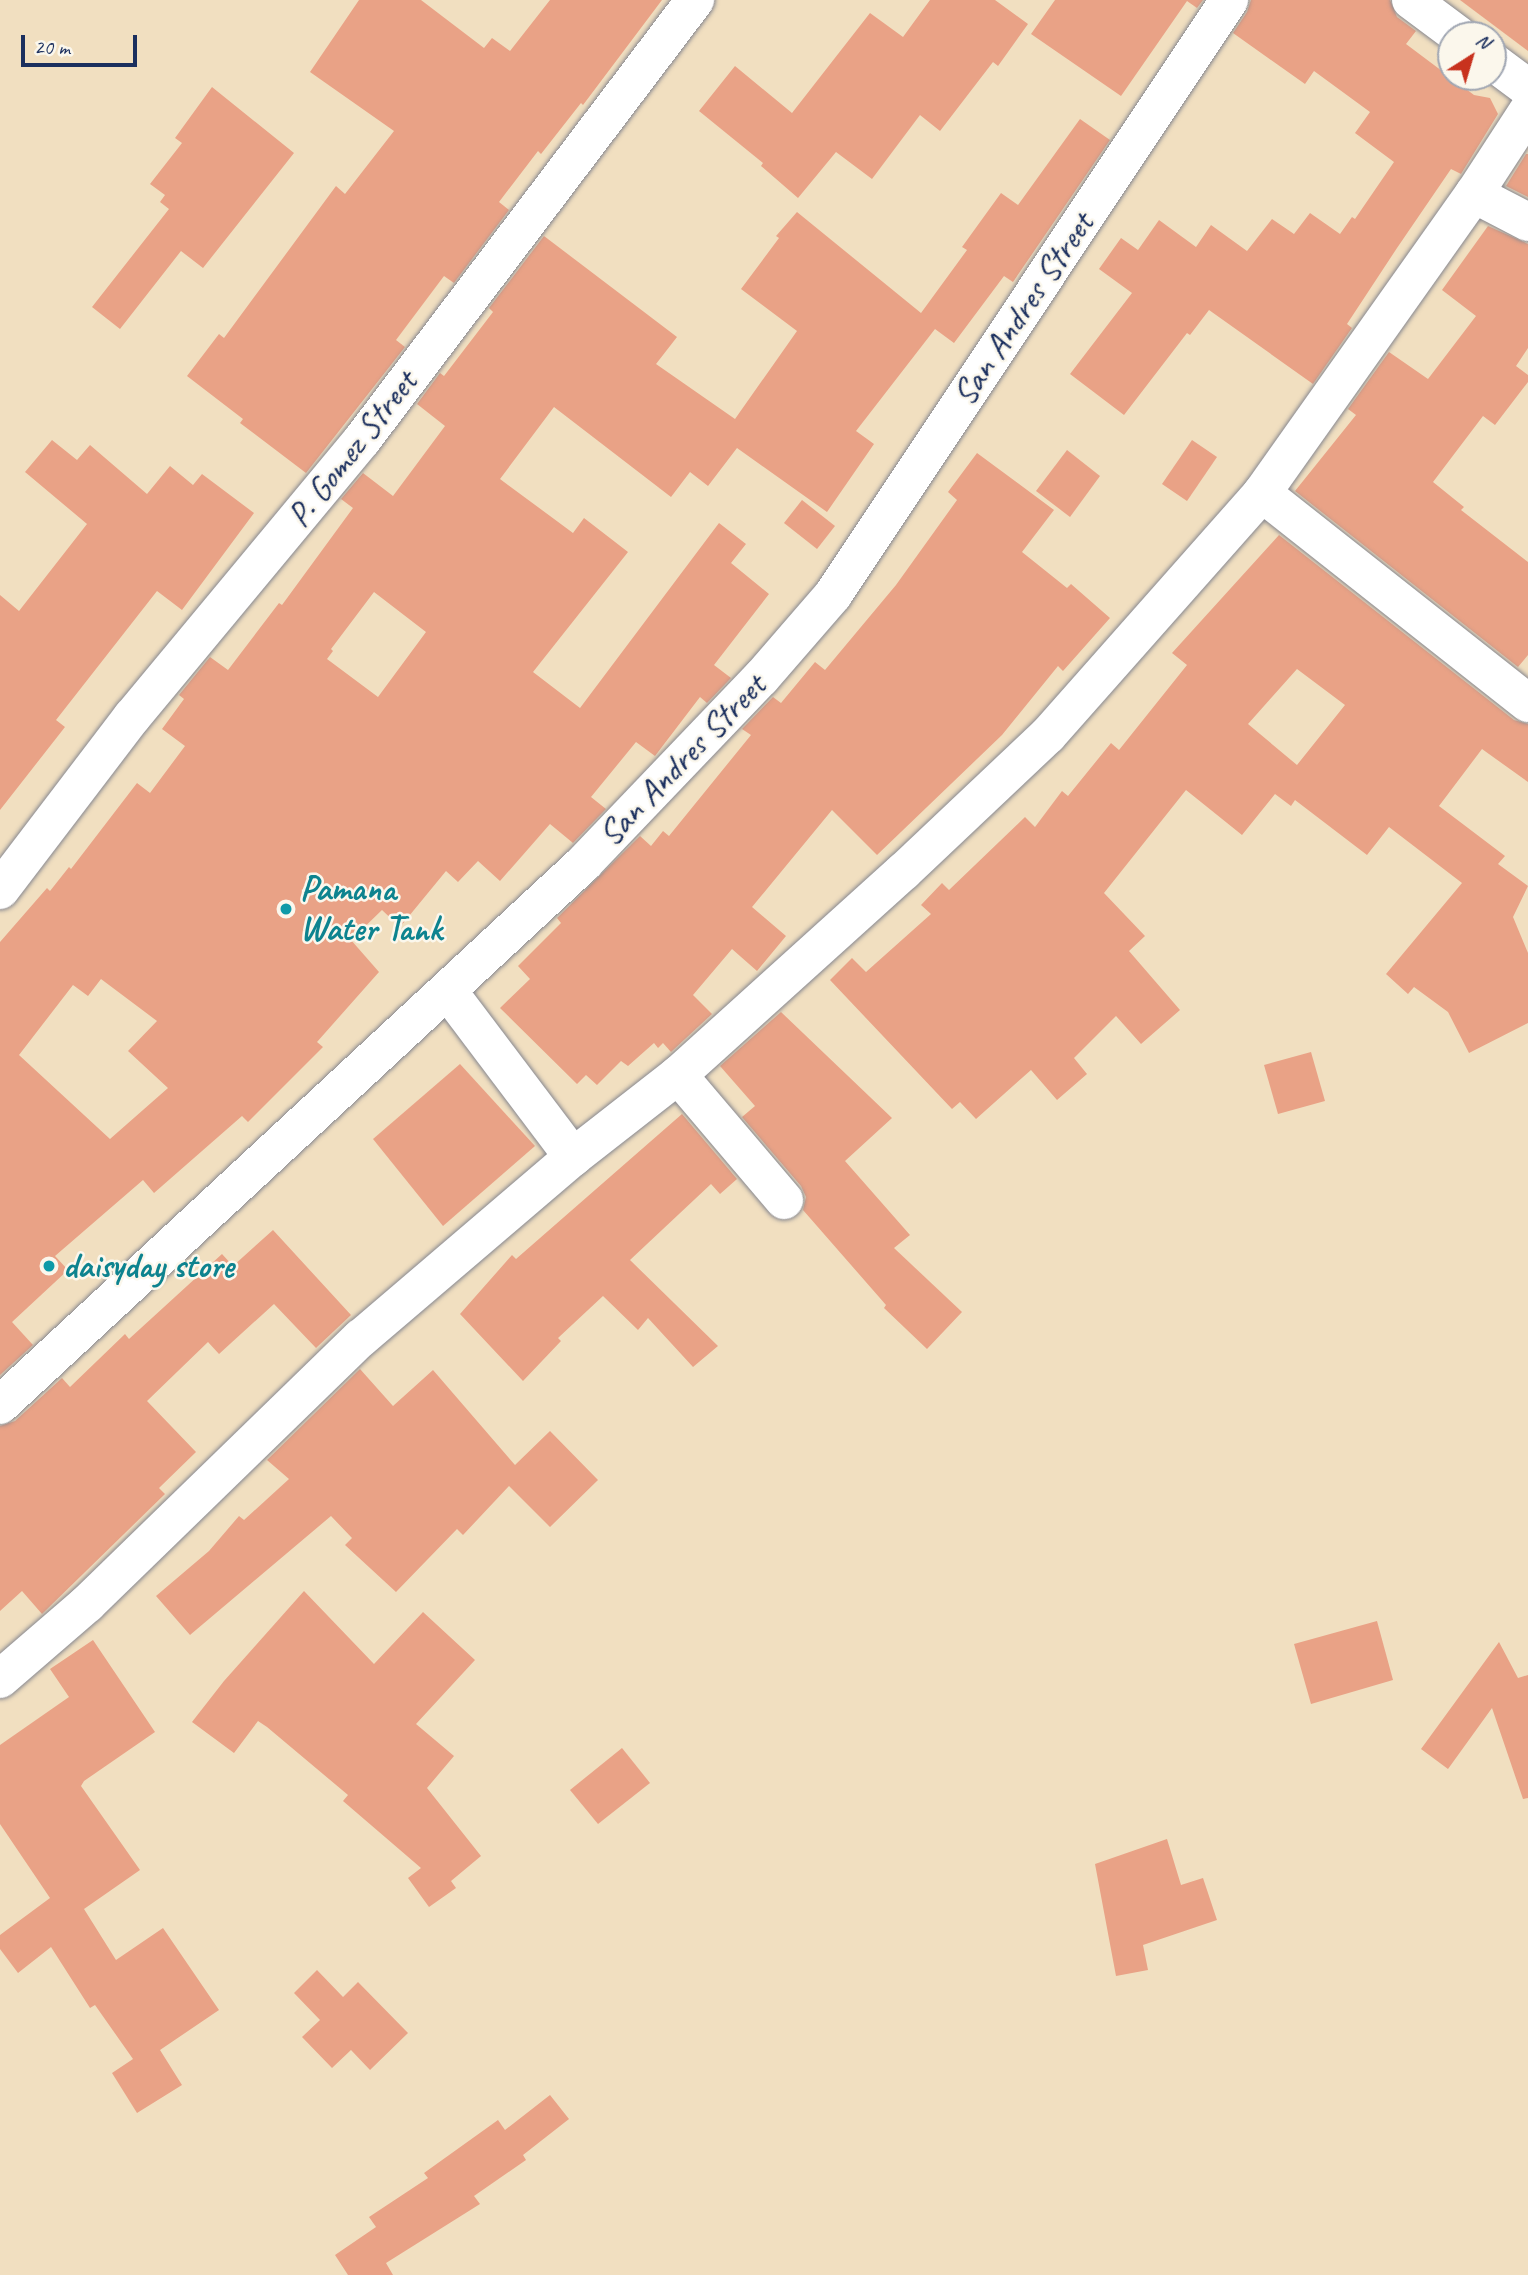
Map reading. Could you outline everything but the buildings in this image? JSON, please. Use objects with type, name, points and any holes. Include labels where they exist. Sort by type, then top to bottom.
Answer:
[{"type":"street","name":"P. Gomez Street","points":[[0,890],[132,717],[362,440],[695,0]]},
{"type":"street","name":"San Andres Street","points":[[0,1405],[584,863],[761,678],[833,595],[1229,0]]},
{"type":"street","points":[[1411,0],[1439,21]]},
{"type":"street","points":[[1507,72],[1528,88]]},
{"type":"street","points":[[0,1679],[87,1604],[361,1338],[573,1157],[678,1075],[1048,735],[1262,493],[1474,194],[1528,111]]},
{"type":"street","points":[[1474,194],[1528,222]]},
{"type":"street","points":[[1262,493],[1528,703]]},
{"type":"street","points":[[448,991],[573,1157]]},
{"type":"street","points":[[678,1075],[784,1200]]},
{"type":"place","name":"Pamana Water Tank","points":[[286,909]]},
{"type":"place","name":"daisyday store","points":[[49,1266]]}]
